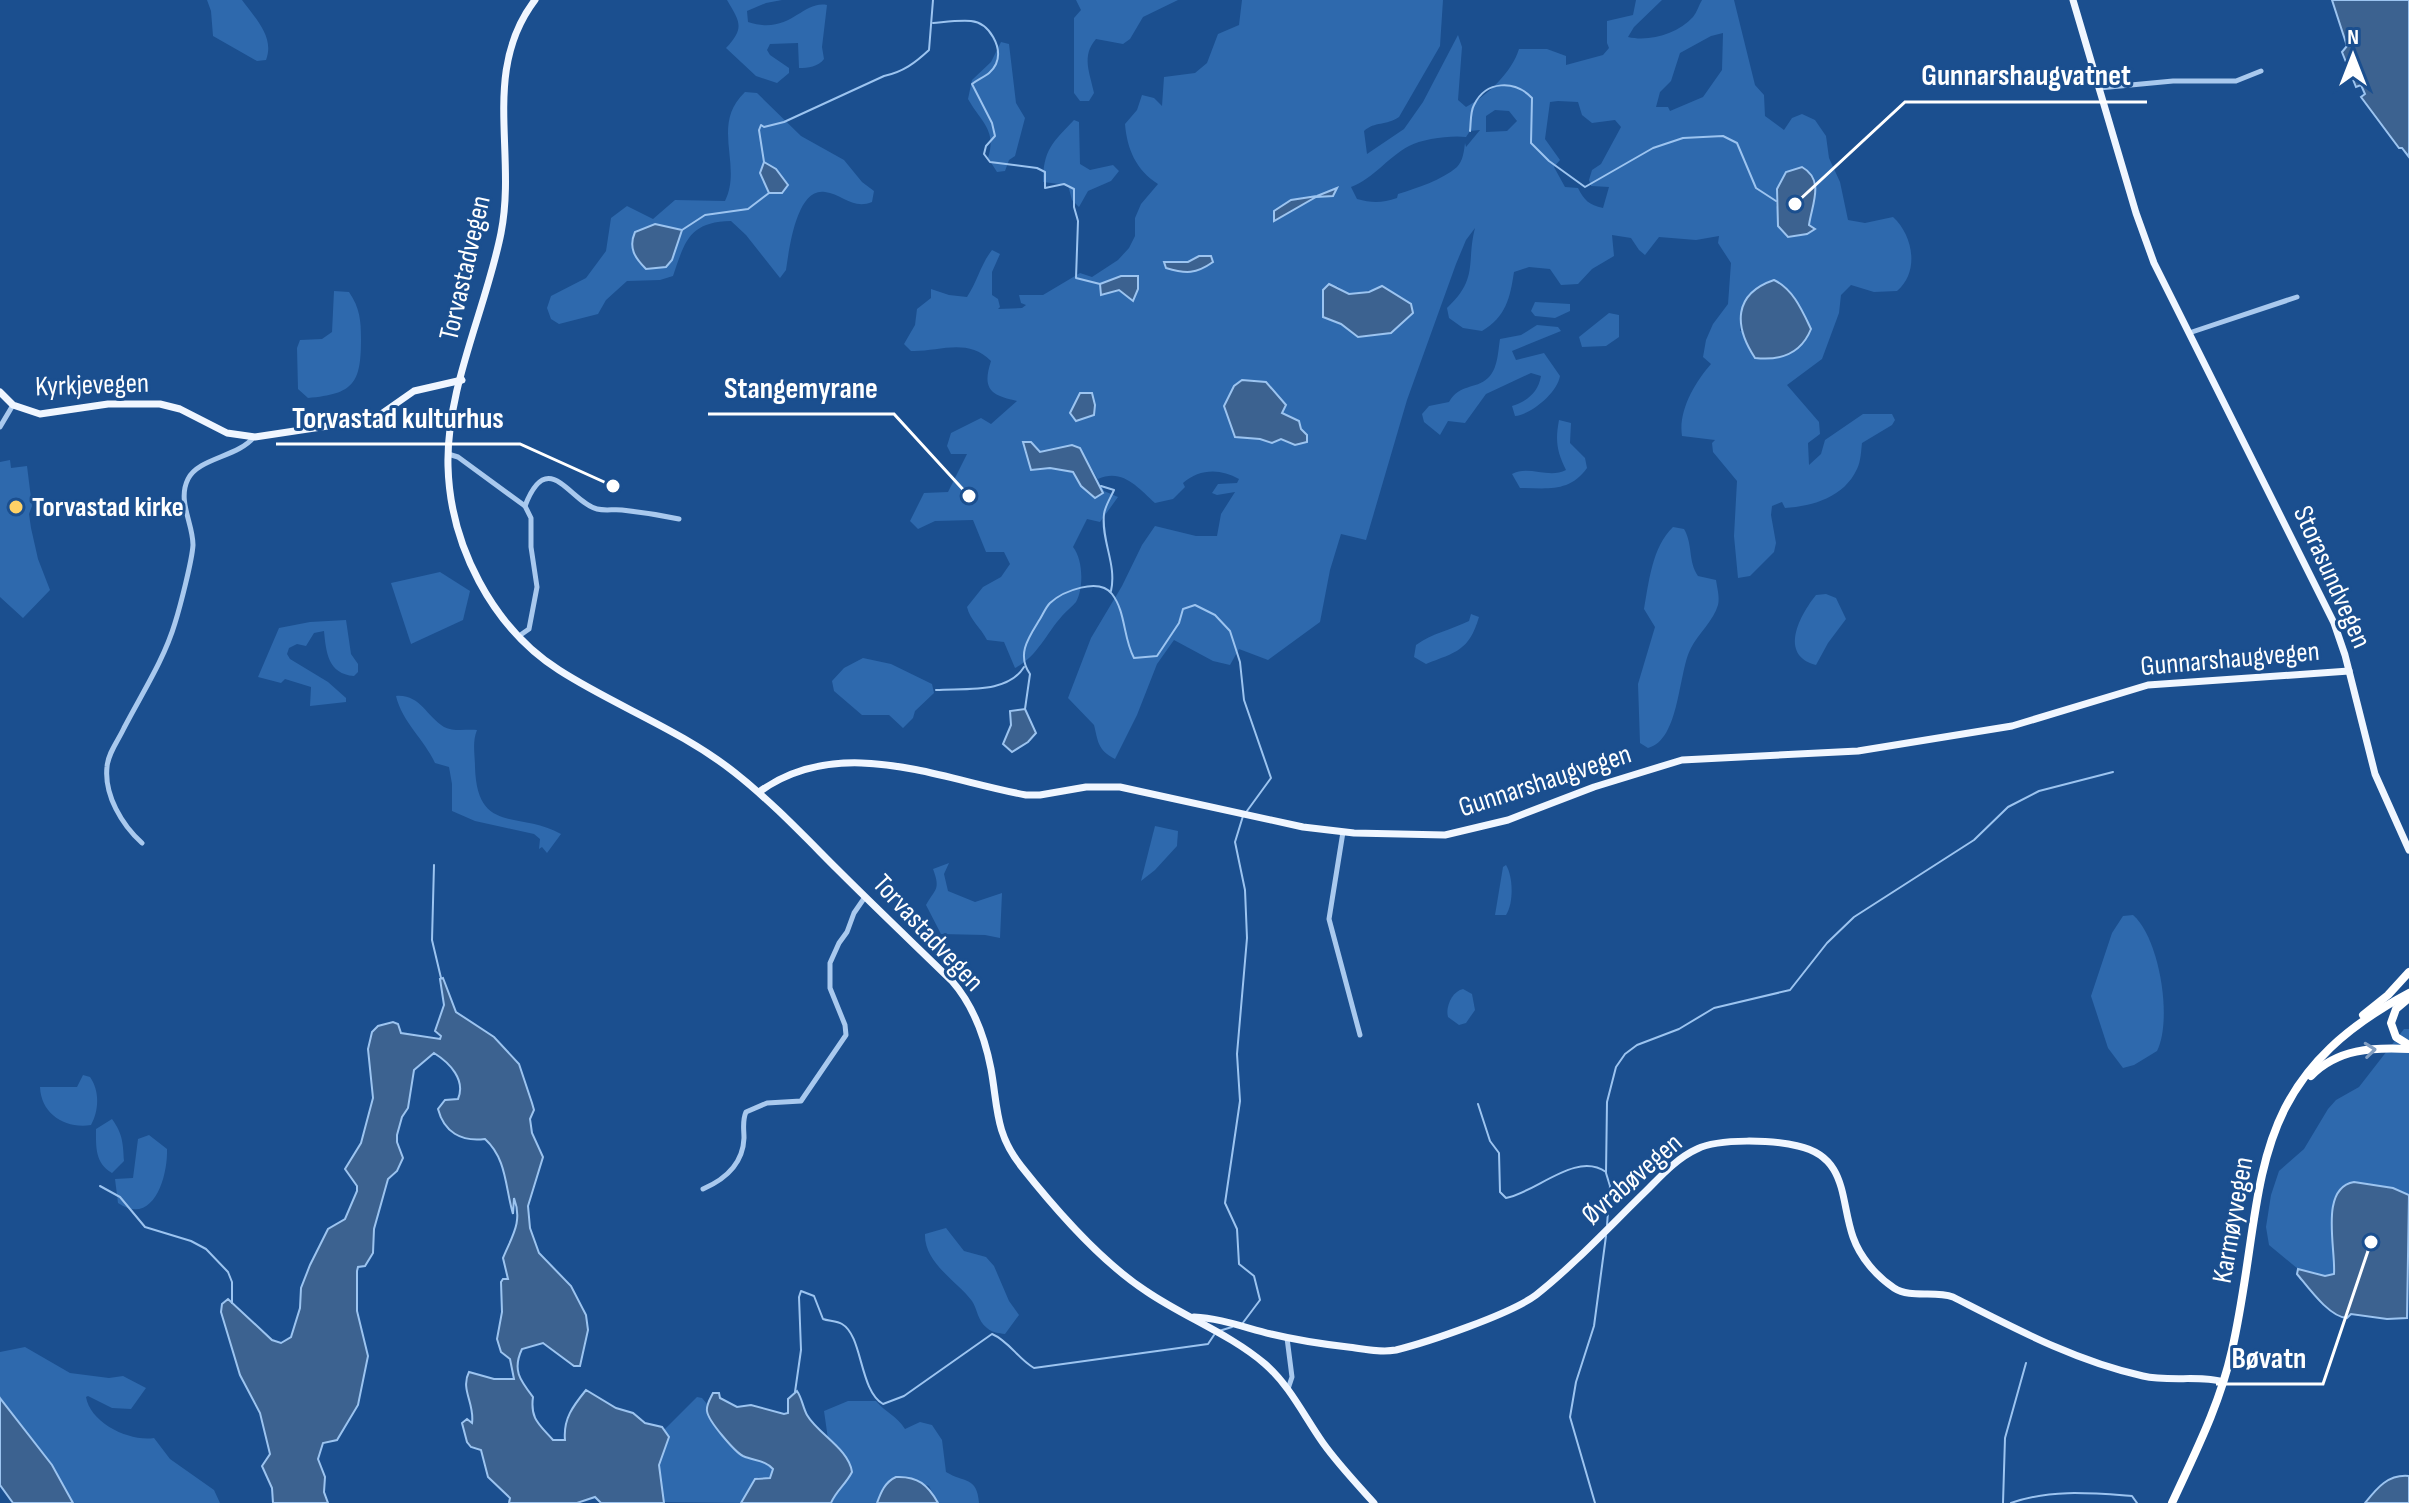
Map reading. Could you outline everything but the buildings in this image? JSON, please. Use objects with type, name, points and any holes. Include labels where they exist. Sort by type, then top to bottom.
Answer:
[{"type":"highway","points":[[2325,1052],[2331,1040],[2388,995],[2409,972]]},
{"type":"highway","points":[[2407,998],[2392,1016],[2391,1026],[2398,1039],[2409,1047]]},
{"type":"highway","name":"Karmøyvegen","points":[[2172,1503],[2207,1427],[2223,1382],[2234,1338],[2261,1174],[2273,1133],[2291,1097],[2325,1052],[2353,1029],[2407,998]]},
{"type":"highway","points":[[2291,1097],[2320,1067],[2338,1056],[2366,1050],[2409,1047]]},
{"type":"main road","name":"Torvastadvegen","points":[[535,0],[518,25],[506,61],[504,216],[451,425],[448,454],[453,511],[468,558],[488,596],[519,636],[558,670],[708,754],[759,792],[952,981],[976,1020],[989,1059],[999,1128],[1020,1165],[1064,1216],[1122,1273],[1146,1292],[1256,1357],[1288,1389],[1331,1455],[1374,1503]]},
{"type":"main road","name":"Storasundvegen","points":[[2073,0],[2140,226],[2158,273],[2320,592],[2341,641],[2375,774],[2409,850]]},
{"type":"main road","name":"Kyrkjevegen","points":[[0,392],[13,405],[47,414],[108,404],[160,404],[180,409],[227,433],[255,437],[374,419],[414,391],[462,380]]},
{"type":"main road","name":"Gunnarshaugvegen","points":[[759,792],[804,769],[871,763],[920,769],[1026,795],[1086,787],[1131,788],[1291,825],[1343,832],[1419,836],[1466,832],[1508,820],[1594,787],[1682,760],[1872,750],[2012,726],[2148,685],[2349,671]]},
{"type":"main road","name":"Øvrabøvegen","points":[[1190,1317],[1211,1319],[1287,1338],[1389,1351],[1491,1317],[1539,1293],[1693,1150],[1722,1142],[1789,1144],[1816,1153],[1836,1173],[1860,1252],[1871,1267],[1898,1290],[1946,1295],[2048,1345],[2128,1372],[2165,1380],[2223,1382]]},
{"type":"street","points":[[2099,88],[2173,81],[2236,81],[2261,71]]},
{"type":"street","points":[[2188,334],[2297,297]]},
{"type":"street","points":[[0,427],[13,405]]},
{"type":"street","points":[[142,843],[113,801],[107,785],[107,765],[175,623],[193,545],[185,499],[189,476],[201,466],[244,447],[255,437]]},
{"type":"street","points":[[448,454],[458,457],[525,506],[531,518],[531,547],[537,587],[529,629],[519,636]]},
{"type":"street","points":[[525,506],[539,483],[545,479],[559,480],[584,504],[595,508],[679,519]]},
{"type":"street","points":[[1343,832],[1329,919],[1360,1035]]},
{"type":"street","points":[[703,1189],[732,1171],[736,1165],[741,1155],[746,1112],[767,1103],[801,1101],[846,1035],[830,988],[830,963],[865,897]]},
{"type":"street","points":[[1287,1338],[1292,1377],[1288,1389]]},
{"type":"shaded area","points":[[207,0],[242,0],[266,36],[266,60],[257,61],[213,36]]},
{"type":"shaded area","points":[[727,0],[782,0],[747,11],[748,22],[762,25],[775,25],[810,8],[827,5],[822,47],[824,59],[816,65],[799,68],[798,43],[770,44],[767,50],[770,55],[789,68],[789,73],[777,83],[756,76],[726,48],[738,30],[735,14]]},
{"type":"shaded area","points":[[1076,0],[1178,0],[1143,17],[1130,39],[1123,44],[1096,39],[1088,58],[1094,93],[1089,101],[1080,101],[1074,93],[1074,18],[1081,10]]},
{"type":"shaded area","points":[[1242,0],[1443,0],[1440,46],[1399,117],[1364,131],[1367,154],[1404,129],[1423,102],[1458,35],[1462,47],[1458,100],[1466,107],[1498,82],[1519,49],[1547,49],[1566,56],[1566,65],[1603,55],[1609,48],[1607,21],[1633,15],[1636,0],[1662,0],[1628,37],[1645,38],[1663,35],[1687,23],[1702,0],[1734,0],[1755,85],[1764,95],[1765,116],[1784,130],[1792,118],[1802,114],[1815,120],[1826,136],[1829,158],[1840,182],[1848,220],[1865,223],[1893,217],[1905,233],[1911,254],[1909,274],[1897,291],[1874,292],[1851,285],[1841,295],[1839,313],[1822,359],[1787,385],[1819,422],[1820,434],[1808,443],[1809,465],[1821,454],[1825,440],[1863,414],[1892,414],[1895,420],[1892,425],[1862,443],[1857,469],[1836,493],[1807,505],[1785,508],[1782,502],[1772,506],[1774,552],[1750,576],[1738,578],[1734,536],[1737,481],[1713,452],[1712,443],[1715,440],[1682,436],[1681,426],[1689,397],[1711,364],[1703,357],[1706,340],[1728,304],[1731,263],[1718,243],[1719,236],[1696,240],[1659,237],[1645,255],[1631,238],[1612,235],[1614,256],[1592,269],[1578,284],[1561,285],[1550,269],[1529,267],[1514,272],[1506,306],[1497,320],[1482,331],[1463,328],[1449,318],[1447,308],[1468,279],[1475,228],[1456,264],[1407,400],[1366,540],[1341,534],[1320,622],[1268,660],[1239,649],[1230,665],[1213,661],[1174,640],[1157,664],[1115,759],[1109,756],[1099,744],[1094,725],[1068,698],[1091,638],[1155,526],[1196,536],[1217,536],[1221,514],[1235,492],[1212,493],[1218,484],[1237,483],[1239,479],[1224,473],[1196,475],[1183,483],[1185,487],[1173,499],[1155,503],[1123,478],[1107,476],[1098,479],[1101,485],[1104,491],[1118,497],[1100,522],[1087,519],[1073,547],[1081,574],[1076,602],[1035,651],[1015,668],[1004,642],[987,640],[967,607],[983,587],[1001,577],[1010,564],[1004,552],[986,552],[973,520],[935,521],[918,529],[910,521],[924,493],[948,492],[967,454],[951,454],[947,446],[951,433],[981,418],[991,424],[1017,401],[990,389],[987,378],[991,361],[982,354],[972,349],[952,347],[911,351],[904,344],[915,325],[917,309],[931,298],[931,289],[967,297],[992,250],[1000,254],[992,272],[992,295],[998,299],[998,309],[1022,308],[1026,305],[1021,303],[1019,295],[1043,295],[1080,273],[1092,277],[1118,260],[1135,236],[1135,218],[1141,204],[1158,184],[1134,158],[1125,124],[1137,110],[1142,95],[1154,98],[1162,106],[1164,77],[1195,73],[1207,63],[1218,34],[1239,25]],"holes":[[[1723,33],[1722,70],[1703,97],[1670,111],[1668,107],[1656,107],[1660,92],[1671,81],[1680,53]],[[1550,102],[1578,102],[1582,115],[1592,123],[1615,120],[1621,127],[1601,164],[1592,170],[1589,180],[1591,186],[1609,187],[1603,208],[1588,201],[1578,188],[1565,187],[1554,167],[1560,160],[1545,139]],[[1495,110],[1509,111],[1517,121],[1507,131],[1486,132],[1486,116]],[[1480,130],[1466,147],[1465,143],[1459,165],[1444,176],[1398,194],[1392,200],[1377,202],[1357,199],[1351,187],[1394,156],[1409,146],[1445,137],[1466,137],[1470,131]],[[1777,190],[1815,197],[1809,225],[1776,206]],[[1199,256],[1213,262],[1196,271],[1185,272],[1167,268],[1165,263],[1188,262]],[[1337,286],[1348,294],[1386,288],[1411,304],[1358,337],[1341,324]],[[1793,295],[1810,329],[1740,331],[1741,310]],[[1243,380],[1266,382],[1285,405],[1281,413],[1295,445],[1281,438],[1272,443],[1260,439]],[[1031,442],[1040,452],[1080,448],[1101,485],[1081,486],[1073,472],[1050,468],[1031,470]]]},
{"type":"shaded area","points":[[2332,0],[2409,0],[2409,157],[2361,97],[2365,94],[2361,85],[2356,87],[2342,52],[2347,46]]},
{"type":"shaded area","points":[[1001,42],[1009,44],[1016,103],[1025,118],[1015,156],[1009,160],[1005,171],[997,172],[988,158],[989,133],[968,99],[972,80],[991,62]]},
{"type":"shaded area","points":[[745,92],[757,93],[801,136],[844,160],[874,191],[872,202],[853,203],[825,192],[815,193],[807,199],[796,222],[786,270],[780,278],[731,221],[717,222],[706,225],[691,236],[673,276],[660,280],[627,281],[606,300],[598,314],[559,324],[551,319],[547,308],[551,296],[586,278],[606,251],[611,218],[627,206],[653,219],[675,200],[725,201],[731,173],[730,118]]},
{"type":"shaded area","points":[[1074,120],[1079,122],[1080,164],[1090,170],[1113,165],[1119,171],[1111,181],[1088,191],[1079,207],[1072,200],[1068,185],[1043,182],[1047,154]]},
{"type":"shaded area","points":[[764,162],[776,169],[788,185],[782,193],[769,193],[760,173]]},
{"type":"shaded area","points":[[1802,167],[1809,172],[1815,186],[1809,225],[1815,229],[1807,234],[1788,237],[1778,226],[1777,189],[1786,172]]},
{"type":"shaded area","points":[[1337,188],[1333,196],[1316,197],[1274,221],[1274,211],[1291,200],[1317,196]]},
{"type":"shaded area","points":[[655,224],[682,230],[672,260],[666,267],[646,269],[634,252],[633,238],[635,232]]},
{"type":"shaded area","points":[[1199,256],[1211,256],[1213,262],[1196,271],[1185,272],[1166,268],[1164,262],[1188,262]]},
{"type":"shaded area","points":[[1121,276],[1138,276],[1138,289],[1133,301],[1119,290],[1101,295],[1100,284]]},
{"type":"shaded area","points":[[1774,280],[1792,294],[1811,329],[1802,344],[1789,354],[1755,358],[1743,334],[1741,312],[1751,294]]},
{"type":"shaded area","points":[[1329,284],[1349,294],[1369,292],[1382,286],[1411,304],[1413,313],[1391,333],[1358,337],[1341,324],[1323,317],[1323,290]]},
{"type":"shaded area","points":[[334,291],[349,292],[358,309],[361,332],[359,366],[352,384],[345,389],[308,398],[298,389],[297,348],[300,340],[322,339],[332,332]]},
{"type":"shaded area","points":[[1535,302],[1570,304],[1570,311],[1555,318],[1535,316],[1531,311]]},
{"type":"shaded area","points":[[1609,313],[1619,315],[1619,337],[1606,346],[1582,347],[1579,337]]},
{"type":"shaded area","points":[[1537,325],[1558,327],[1561,331],[1512,351],[1516,360],[1544,353],[1560,376],[1543,402],[1515,416],[1512,406],[1531,396],[1540,382],[1541,376],[1531,373],[1486,394],[1465,423],[1448,421],[1440,435],[1424,422],[1422,414],[1429,406],[1449,402],[1458,392],[1488,378],[1496,365],[1500,339],[1521,335]]},
{"type":"shaded area","points":[[1242,380],[1266,382],[1286,405],[1282,413],[1299,421],[1307,435],[1307,442],[1295,445],[1281,439],[1272,443],[1235,437],[1224,406],[1234,386]]},
{"type":"shaded area","points":[[1080,393],[1092,393],[1094,415],[1076,421],[1070,413]]},
{"type":"shaded area","points":[[1559,420],[1571,423],[1570,443],[1585,458],[1587,468],[1573,482],[1565,485],[1520,488],[1512,474],[1566,470],[1558,446]]},
{"type":"shaded area","points":[[1023,442],[1031,442],[1040,452],[1072,445],[1080,448],[1103,493],[1095,498],[1081,486],[1073,472],[1050,468],[1031,470]]},
{"type":"shaded area","points":[[10,460],[11,468],[27,466],[32,506],[29,514],[31,528],[50,590],[23,618],[0,597],[0,462]]},
{"type":"shaded area","points":[[1673,527],[1684,529],[1698,576],[1716,580],[1719,602],[1691,648],[1677,704],[1666,732],[1659,742],[1648,748],[1640,743],[1638,684],[1655,627],[1644,609],[1656,555]]},
{"type":"shaded area","points":[[440,572],[470,591],[463,620],[411,644],[391,583]]},
{"type":"shaded area","points":[[1826,594],[1836,598],[1846,619],[1816,665],[1804,660],[1798,653],[1796,634],[1804,613],[1816,595]]},
{"type":"shaded area","points":[[1471,614],[1479,617],[1471,637],[1460,649],[1426,664],[1414,657],[1416,645],[1469,621]]},
{"type":"shaded area","points":[[346,620],[351,654],[358,664],[358,672],[354,676],[339,671],[330,661],[324,631],[314,633],[306,646],[297,644],[289,648],[287,654],[290,659],[328,682],[346,698],[346,702],[310,706],[311,687],[285,679],[281,683],[258,677],[279,628]]},
{"type":"shaded area","points":[[863,658],[891,664],[932,684],[934,693],[903,728],[889,715],[862,715],[834,691],[832,681],[844,668]]},
{"type":"shaded area","points":[[396,696],[411,698],[444,727],[477,730],[475,767],[478,789],[484,803],[492,812],[503,817],[546,827],[561,834],[547,853],[542,847],[539,849],[540,839],[534,834],[475,821],[452,811],[449,767],[435,763],[403,714]]},
{"type":"shaded area","points":[[1025,709],[1036,733],[1012,752],[1003,744],[1011,725],[1010,711]]},
{"type":"shaded area","points":[[1155,826],[1178,831],[1177,846],[1141,881]]},
{"type":"shaded area","points":[[949,863],[944,874],[948,891],[975,902],[1002,893],[1000,938],[941,934],[926,905],[937,885],[933,869]]},
{"type":"shaded area","points":[[1506,865],[1511,882],[1510,904],[1506,915],[1495,915],[1503,867]]},
{"type":"shaded area","points":[[2133,915],[2150,941],[2156,959],[2164,1019],[2157,1051],[2123,1068],[2108,1048],[2091,996],[2112,933],[2123,916]]},
{"type":"shaded area","points":[[443,978],[456,1012],[494,1037],[519,1064],[534,1110],[530,1119],[532,1133],[543,1157],[528,1206],[530,1228],[539,1253],[571,1286],[586,1315],[588,1330],[580,1366],[574,1366],[543,1343],[522,1349],[518,1369],[521,1380],[533,1397],[534,1416],[553,1440],[565,1440],[570,1413],[586,1390],[616,1408],[633,1413],[645,1423],[662,1427],[669,1437],[659,1465],[664,1503],[601,1503],[595,1497],[577,1503],[509,1503],[510,1498],[488,1477],[481,1450],[467,1442],[462,1423],[467,1419],[472,1423],[466,1384],[469,1372],[494,1379],[514,1379],[510,1359],[501,1352],[497,1339],[502,1312],[501,1282],[508,1279],[503,1258],[515,1229],[517,1214],[514,1198],[513,1214],[501,1164],[492,1147],[485,1139],[461,1137],[444,1124],[438,1109],[445,1100],[458,1099],[460,1085],[451,1067],[434,1053],[414,1070],[408,1108],[397,1135],[403,1158],[397,1171],[388,1179],[374,1229],[373,1253],[365,1266],[358,1267],[357,1271],[357,1311],[368,1356],[358,1405],[337,1440],[323,1443],[318,1459],[325,1477],[324,1492],[328,1503],[273,1503],[272,1488],[262,1466],[270,1454],[260,1413],[240,1375],[221,1312],[222,1304],[228,1299],[272,1340],[281,1343],[291,1337],[300,1308],[301,1288],[310,1265],[328,1229],[345,1219],[357,1191],[345,1169],[361,1143],[373,1098],[368,1049],[372,1032],[378,1026],[393,1022],[398,1024],[401,1033],[440,1039],[441,1036],[435,1031],[444,1005],[440,979]]},
{"type":"shaded area","points":[[1463,989],[1472,994],[1475,1010],[1466,1023],[1459,1025],[1448,1017],[1448,1008],[1453,996]]},
{"type":"shaded area","points":[[2404,1029],[2409,1029],[2409,1195],[2393,1188],[2347,1183],[2334,1198],[2334,1274],[2325,1276],[2298,1269],[2269,1245],[2266,1227],[2279,1171],[2304,1149],[2336,1100],[2359,1087]]},
{"type":"shaded area","points":[[83,1075],[90,1077],[96,1088],[96,1114],[91,1125],[72,1125],[50,1112],[41,1097],[40,1087],[77,1087]]},
{"type":"shaded area","points":[[112,1119],[123,1144],[124,1161],[112,1173],[99,1159],[96,1129]]},
{"type":"shaded area","points":[[149,1135],[167,1149],[165,1173],[156,1196],[149,1204],[141,1209],[130,1209],[118,1203],[115,1179],[133,1178],[138,1139]]},
{"type":"shaded area","points":[[2354,1182],[2393,1188],[2409,1195],[2407,1318],[2340,1316],[2319,1300],[2297,1274],[2298,1269],[2325,1276],[2334,1274],[2333,1207],[2336,1195]]},
{"type":"shaded area","points":[[946,1228],[964,1251],[986,1257],[994,1266],[1009,1301],[1019,1315],[1005,1334],[993,1332],[984,1325],[972,1301],[935,1263],[925,1234]]},
{"type":"shaded area","points":[[25,1347],[70,1373],[109,1378],[123,1376],[146,1388],[131,1409],[112,1408],[86,1397],[95,1415],[112,1429],[134,1437],[154,1438],[170,1459],[214,1490],[220,1503],[73,1503],[52,1465],[0,1397],[0,1352]]},
{"type":"shaded area","points":[[797,1391],[807,1415],[845,1456],[852,1472],[831,1503],[741,1503],[755,1479],[770,1478],[773,1469],[763,1462],[743,1456],[728,1443],[709,1416],[707,1409],[713,1393],[719,1393],[720,1398],[737,1407],[751,1405],[784,1414],[788,1413],[788,1399]]},
{"type":"shaded area","points":[[697,1397],[707,1404],[714,1425],[737,1453],[773,1469],[770,1478],[758,1477],[741,1503],[662,1502],[659,1465],[669,1437],[664,1430]]},
{"type":"shaded area","points":[[0,1398],[52,1465],[73,1503],[13,1503],[0,1485]]},
{"type":"shaded area","points":[[848,1401],[876,1401],[905,1429],[920,1422],[932,1425],[942,1440],[946,1472],[972,1484],[979,1503],[938,1503],[929,1486],[905,1477],[882,1491],[877,1503],[831,1503],[852,1472],[848,1460],[828,1439],[824,1411]]},
{"type":"shaded area","points":[[2409,1476],[2409,1503],[2365,1503],[2389,1480]]},
{"type":"shaded area","points":[[896,1477],[922,1483],[938,1503],[877,1503],[886,1485]]},
{"type":"waterway","points":[[764,162],[761,125],[784,122],[897,72],[929,50],[933,0]]},
{"type":"waterway","points":[[933,23],[971,21],[984,26],[993,37],[998,51],[996,64],[989,73],[972,84],[992,123],[995,136],[986,146],[984,154],[990,162],[1037,168],[1045,172],[1045,188],[1064,184],[1074,189],[1078,221],[1076,278],[1100,284]]},
{"type":"waterway","points":[[1470,131],[1472,111],[1479,97],[1493,87],[1509,86],[1532,98],[1531,143],[1549,161],[1585,187],[1653,148],[1683,138],[1723,136],[1737,143],[1756,188],[1776,201]]},
{"type":"waterway","points":[[682,230],[705,215],[748,209],[769,193]]},
{"type":"waterway","points":[[1101,486],[1114,490],[1105,511],[1104,524],[1112,571],[1111,591]]},
{"type":"waterway","points":[[1025,709],[1030,674],[1024,653],[1032,632],[1056,598],[1090,586],[1106,589],[1117,601],[1134,658],[1157,656],[1179,623],[1183,609],[1195,605],[1215,615],[1230,631],[1240,662],[1244,700],[1271,778],[1247,811]]},
{"type":"waterway","points":[[936,690],[997,686],[1017,676],[1024,667]]},
{"type":"waterway","points":[[1607,1225],[1610,1186],[1606,1173],[1607,1102],[1616,1067],[1625,1054],[1637,1045],[1679,1029],[1714,1008],[1790,990],[1827,943],[1854,917],[1974,840],[2008,807],[2039,791],[2113,772]]},
{"type":"waterway","points":[[1242,1324],[1260,1300],[1254,1276],[1239,1264],[1237,1229],[1225,1203],[1240,1101],[1237,1054],[1247,938],[1245,890],[1235,842],[1243,816]]},
{"type":"waterway","points":[[434,865],[432,940],[441,978]]},
{"type":"waterway","points":[[1478,1104],[1490,1141],[1499,1153],[1500,1192],[1506,1198],[1569,1169],[1582,1166],[1606,1172]]},
{"type":"waterway","points":[[100,1186],[120,1197],[145,1227],[191,1241],[206,1249],[228,1272],[232,1282],[232,1303]]},
{"type":"waterway","points":[[1595,1503],[1570,1417],[1576,1382],[1594,1326],[1606,1236]]},
{"type":"waterway","points":[[795,1392],[801,1350],[801,1291],[814,1296],[823,1319],[840,1323],[849,1330],[869,1387],[883,1404],[904,1396],[992,1334],[1034,1368],[1208,1344],[1214,1335]]},
{"type":"waterway","points":[[1219,1331],[1232,1327]]},
{"type":"waterway","points":[[2003,1503],[2005,1438],[2026,1363]]},
{"type":"waterway","points":[[2011,1503],[2071,1493],[2132,1496],[2137,1503]]},
{"type":"place","name":"Gunnarshaugvatnet","points":[[1795,204]]},
{"type":"place","name":"Torvastad kulturhus","points":[[613,486]]},
{"type":"place","name":"Stangemyrane","points":[[969,496]]},
{"type":"place","name":"Torvastad kirke","points":[[16,507]]},
{"type":"place","name":"Bøvatn","points":[[2371,1242]]}]
